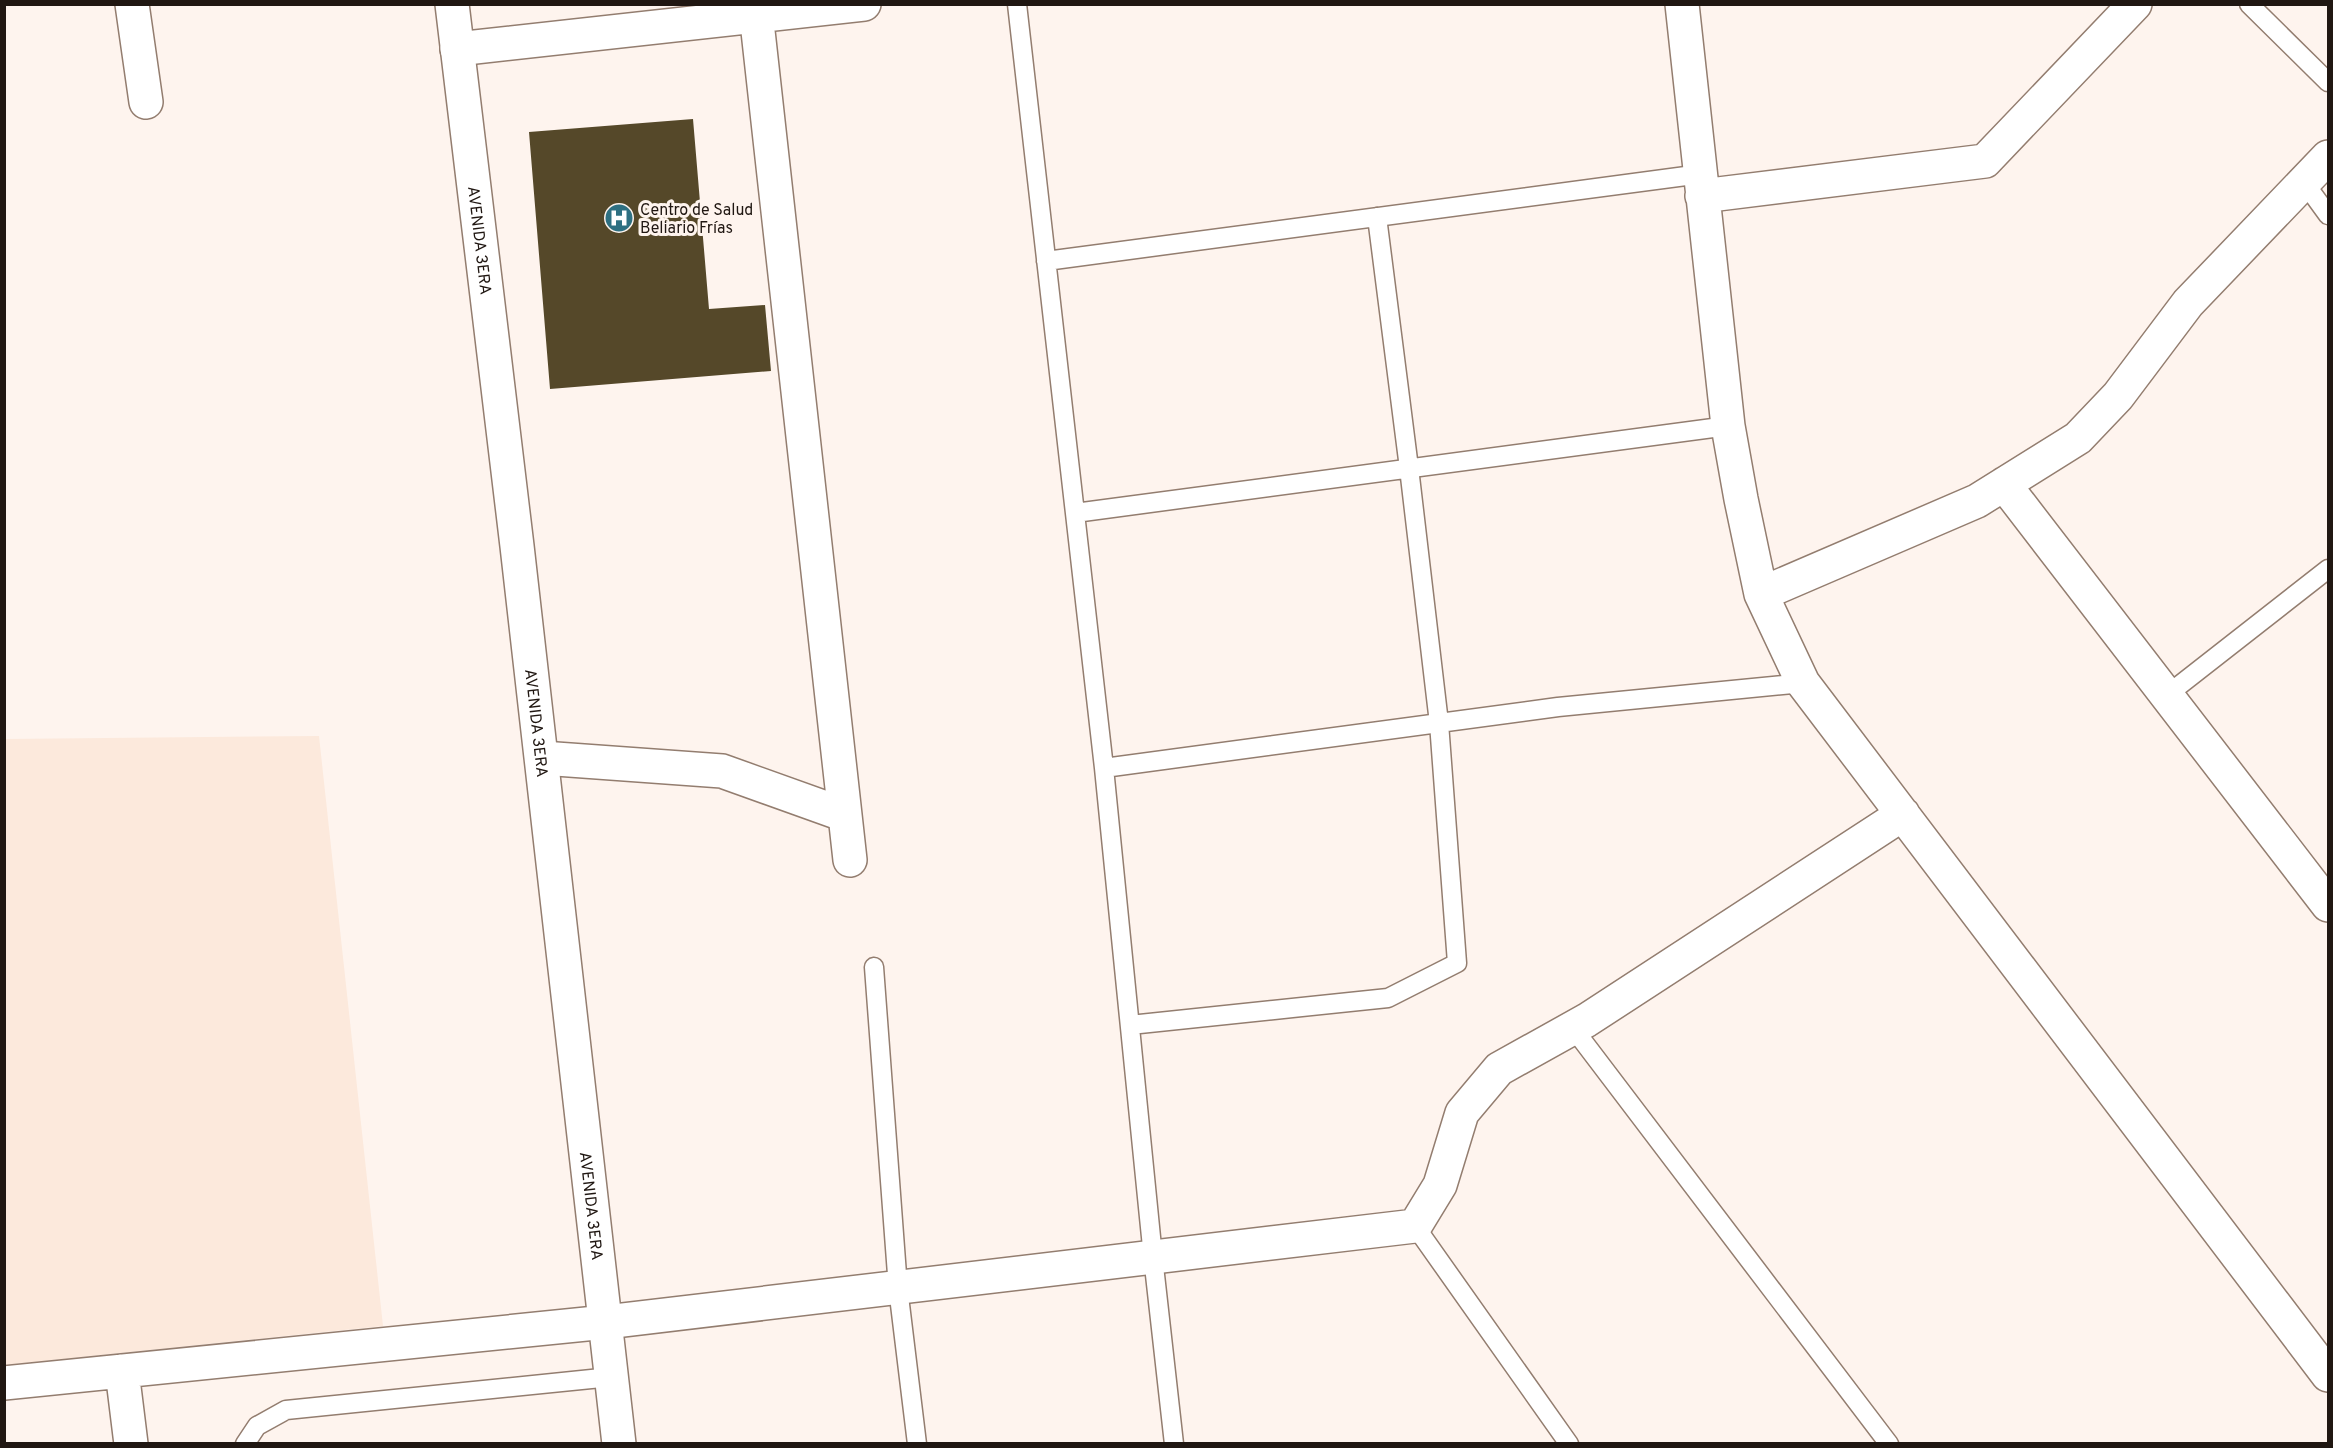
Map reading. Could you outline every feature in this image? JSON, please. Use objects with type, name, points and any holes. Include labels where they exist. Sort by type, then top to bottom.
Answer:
[{"type":"street","points":[[132,4],[146,102]]},
{"type":"street","name":"AVENIDA 3ERA","points":[[452,4],[542,758],[619,1443]]},
{"type":"street","points":[[457,49],[755,10],[864,4]]},
{"type":"street","points":[[1682,4],[1728,426],[1761,594],[1803,683],[2328,1375]]},
{"type":"street","points":[[1701,185],[1984,161],[2135,4]]},
{"type":"street","points":[[755,10],[850,860]]},
{"type":"street","points":[[1761,594],[1977,501],[2078,438],[2118,396],[2188,303],[2328,157]]},
{"type":"street","points":[[2004,484],[2167,695],[2325,893]]},
{"type":"street","points":[[542,758],[722,771],[845,815]]},
{"type":"street","points":[[4,1383],[606,1322],[1415,1226],[1440,1185],[1462,1113],[1499,1069],[1573,1028],[1903,814]]},
{"type":"street","points":[[122,1371],[131,1443]]},
{"type":"lane","points":[[1017,4],[1104,768],[1174,1443]]},
{"type":"lane","points":[[2249,4],[2328,82]]},
{"type":"lane","points":[[2304,182],[2328,214]]},
{"type":"lane","points":[[1046,261],[1377,217],[1701,185]]},
{"type":"lane","points":[[1130,1025],[1388,998],[1457,963],[1439,723],[1377,217]]},
{"type":"lane","points":[[1075,513],[1728,426]]},
{"type":"lane","points":[[2167,695],[2328,569]]},
{"type":"lane","points":[[1104,768],[1558,707],[1803,683]]},
{"type":"lane","points":[[874,967],[898,1287],[917,1443]]},
{"type":"lane","points":[[1573,1028],[1889,1443]]},
{"type":"lane","points":[[1415,1226],[1569,1443]]},
{"type":"lane","points":[[244,1443],[257,1426],[285,1410],[611,1377]]},
{"type":"shaded area","points":[[319,736],[383,1326],[5,1365],[5,739]]},
{"type":"building","name":"Centro de Salud Beliario Frías","points":[[693,119],[709,309],[765,305],[771,371],[550,389],[529,132]]},
{"type":"place","name":"Centro de Salud Beliario Frías","points":[[619,218]]}]
